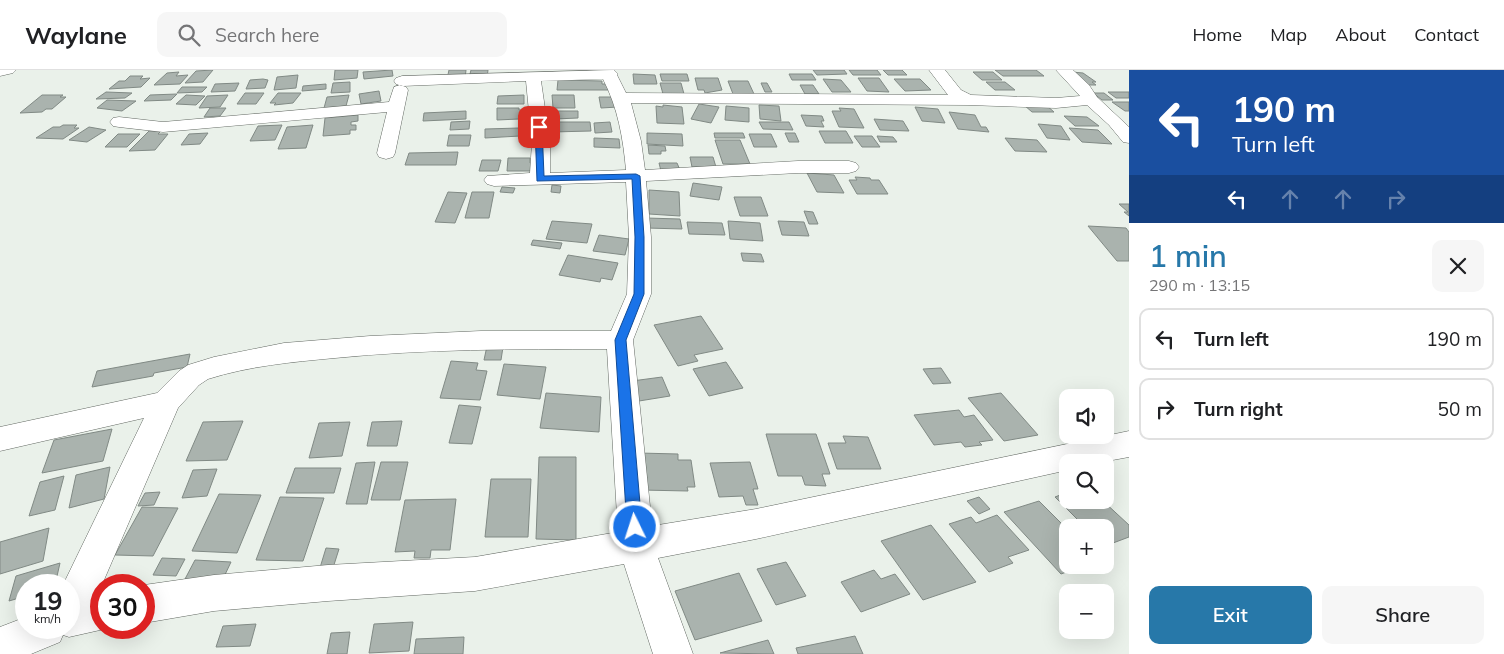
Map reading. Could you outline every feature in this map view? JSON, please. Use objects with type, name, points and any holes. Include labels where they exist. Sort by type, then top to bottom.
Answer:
[{"type":"street","points":[[0,71],[8,70]]},
{"type":"street","points":[[936,70],[955,93],[968,100]]},
{"type":"street","points":[[1064,70],[1083,88],[1091,100],[1114,120],[1129,138]]},
{"type":"street","points":[[386,152],[396,106],[399,76],[533,77],[608,72],[621,98],[632,141],[640,237],[639,294],[620,340],[636,546],[673,654]]},
{"type":"street","points":[[533,77],[541,143],[540,179]]},
{"type":"street","points":[[621,98],[968,100],[1056,103],[1091,100]]},
{"type":"street","points":[[119,122],[146,126],[179,126],[396,106]]},
{"type":"street","points":[[494,180],[636,176],[798,167],[849,167]]},
{"type":"street","points":[[80,593],[166,402],[189,378],[198,372],[214,366],[284,353],[370,345],[481,340],[620,340]]},
{"type":"street","points":[[0,439],[166,402]]},
{"type":"street","points":[[155,602],[214,593],[328,583],[475,574],[756,524],[1129,444]]},
{"type":"street","points":[[0,647],[19,639]]},
{"type":"building","points":[[213,70],[203,82],[185,83],[196,71]]},
{"type":"building","points":[[335,70],[358,70],[357,78],[334,80]]},
{"type":"building","points":[[392,70],[393,76],[364,79],[363,72]]},
{"type":"building","points":[[449,70],[466,70],[465,79],[447,79]]},
{"type":"building","points":[[471,70],[488,70],[487,78],[469,78]]},
{"type":"building","points":[[813,70],[844,70],[847,74],[817,75]]},
{"type":"building","points":[[849,70],[877,70],[881,75],[853,75]]},
{"type":"building","points":[[883,70],[902,70],[907,75],[888,75]]},
{"type":"building","points":[[995,70],[1036,70],[1044,76],[1003,76]]},
{"type":"building","points":[[179,72],[176,76],[188,75],[180,84],[154,85],[167,73]]},
{"type":"building","points":[[973,72],[993,72],[1002,80],[982,80]]},
{"type":"building","points":[[1072,72],[1083,73],[1096,82],[1092,82],[1096,85],[1086,85]]},
{"type":"building","points":[[633,74],[655,75],[657,84],[634,84]]},
{"type":"building","points":[[660,74],[687,74],[689,81],[662,81]]},
{"type":"building","points":[[789,74],[812,74],[816,80],[792,80]]},
{"type":"building","points":[[298,75],[296,88],[274,90],[277,77]]},
{"type":"building","points":[[130,76],[143,76],[140,79],[150,78],[141,87],[109,89],[119,81],[125,81]]},
{"type":"building","points":[[695,78],[718,78],[722,90],[705,93],[704,90],[698,90]]},
{"type":"building","points":[[858,78],[879,78],[889,92],[867,91]]},
{"type":"building","points":[[823,79],[841,80],[851,92],[832,92]]},
{"type":"building","points":[[894,79],[920,79],[931,90],[905,91]]},
{"type":"building","points":[[250,80],[268,80],[265,88],[246,89]]},
{"type":"building","points":[[558,80],[602,81],[602,84],[608,84],[608,90],[557,90]]},
{"type":"building","points":[[728,81],[748,81],[754,94],[733,94]]},
{"type":"building","points":[[350,82],[350,92],[331,93],[333,83]]},
{"type":"building","points":[[986,82],[1005,82],[1015,90],[995,90]]},
{"type":"building","points":[[239,83],[235,91],[211,92],[215,84]]},
{"type":"building","points":[[660,83],[681,83],[684,94],[663,94]]},
{"type":"building","points":[[761,83],[767,83],[772,92],[765,92]]},
{"type":"building","points":[[326,84],[326,89],[302,91],[303,86]]},
{"type":"building","points":[[800,85],[813,85],[819,94],[805,94]]},
{"type":"building","points":[[182,87],[207,87],[202,92],[177,93]]},
{"type":"building","points":[[379,91],[381,101],[361,104],[359,94]]},
{"type":"building","points":[[106,92],[132,93],[125,98],[96,99]]},
{"type":"building","points":[[1108,92],[1129,92],[1129,98],[1116,98]]},
{"type":"building","points":[[245,93],[264,93],[256,104],[237,104]]},
{"type":"building","points":[[278,93],[301,93],[293,103],[274,105],[276,103],[270,103]]},
{"type":"building","points":[[1093,93],[1104,93],[1113,100],[1102,100]]},
{"type":"building","points":[[177,94],[171,100],[144,101],[150,95]]},
{"type":"building","points":[[42,95],[63,95],[60,97],[66,97],[52,109],[46,109],[42,112],[20,113]]},
{"type":"building","points":[[186,95],[205,96],[196,105],[176,104]]},
{"type":"building","points":[[228,95],[220,107],[199,108],[207,96]]},
{"type":"building","points":[[349,95],[346,106],[324,108],[327,97]]},
{"type":"building","points":[[524,95],[524,104],[497,104],[498,96]]},
{"type":"building","points":[[552,95],[574,95],[575,108],[553,108]]},
{"type":"building","points":[[599,97],[615,97],[618,107],[601,108]]},
{"type":"building","points":[[107,100],[136,101],[122,111],[97,108]]},
{"type":"building","points":[[1112,102],[1129,102],[1129,111],[1125,111]]},
{"type":"building","points":[[699,104],[719,107],[711,123],[691,119]]},
{"type":"building","points":[[663,105],[682,107],[684,124],[657,123],[656,106],[663,107]]},
{"type":"building","points":[[759,105],[779,106],[781,121],[760,119]]},
{"type":"building","points":[[1024,105],[1046,105],[1054,112],[1032,112]]},
{"type":"building","points":[[726,106],[749,108],[749,122],[725,120]]},
{"type":"building","points":[[915,107],[938,109],[945,123],[922,121]]},
{"type":"building","points":[[210,108],[226,108],[220,116],[204,117]]},
{"type":"building","points":[[497,108],[519,108],[519,110],[525,110],[525,115],[519,115],[519,119],[497,120]]},
{"type":"building","points":[[839,108],[854,109],[864,128],[839,127],[832,111],[841,111]]},
{"type":"building","points":[[466,111],[466,119],[423,121],[424,113]]},
{"type":"building","points":[[555,111],[578,111],[578,118],[555,119]]},
{"type":"building","points":[[949,112],[975,115],[981,127],[986,127],[989,132],[958,129]]},
{"type":"building","points":[[358,115],[358,121],[351,122],[351,125],[356,125],[356,130],[350,130],[350,134],[323,136],[325,118]]},
{"type":"building","points":[[801,115],[822,116],[824,121],[821,121],[824,127],[806,126]]},
{"type":"building","points":[[1064,116],[1087,117],[1099,126],[1075,126]]},
{"type":"building","points":[[874,119],[903,121],[909,131],[880,130]]},
{"type":"building","points":[[470,121],[469,129],[450,130],[451,122]]},
{"type":"building","points":[[553,122],[590,122],[591,131],[552,132]]},
{"type":"building","points":[[610,122],[612,132],[595,133],[594,123]]},
{"type":"building","points":[[759,122],[789,122],[793,130],[763,129]]},
{"type":"building","points":[[1038,124],[1061,126],[1070,140],[1047,138]]},
{"type":"building","points":[[77,125],[74,128],[79,128],[63,139],[36,138],[53,127]]},
{"type":"building","points":[[282,125],[275,140],[250,141],[258,126]]},
{"type":"building","points":[[313,125],[306,148],[278,149],[287,127]]},
{"type":"building","points":[[89,127],[106,130],[87,142],[69,140]]},
{"type":"building","points":[[519,128],[520,136],[485,138],[485,129]]},
{"type":"building","points":[[1069,128],[1098,130],[1112,144],[1082,142]]},
{"type":"building","points":[[149,131],[161,131],[158,134],[168,134],[155,150],[129,151]]},
{"type":"building","points":[[819,131],[846,131],[853,143],[825,143]]},
{"type":"building","points":[[208,133],[200,144],[181,145],[189,134]]},
{"type":"building","points":[[647,133],[682,134],[683,146],[647,144]]},
{"type":"building","points":[[714,133],[743,133],[745,138],[715,138]]},
{"type":"building","points":[[785,133],[795,133],[799,142],[789,142]]},
{"type":"building","points":[[118,134],[140,134],[127,147],[105,147]]},
{"type":"building","points":[[749,134],[771,134],[777,147],[754,147]]},
{"type":"building","points":[[449,135],[471,135],[469,146],[447,146]]},
{"type":"building","points":[[854,136],[872,136],[880,147],[862,147]]},
{"type":"building","points":[[877,136],[893,137],[897,142],[880,142]]},
{"type":"building","points":[[594,138],[619,139],[620,148],[594,147]]},
{"type":"building","points":[[1005,138],[1037,140],[1047,152],[1015,151]]},
{"type":"building","points":[[715,140],[740,140],[750,164],[723,164]]},
{"type":"building","points":[[648,145],[665,146],[666,151],[661,151],[661,154],[649,154]]},
{"type":"building","points":[[458,152],[456,165],[405,165],[409,153]]},
{"type":"building","points":[[690,157],[713,157],[716,167],[692,167]]},
{"type":"building","points":[[508,158],[530,158],[530,163],[536,163],[535,171],[507,171]]},
{"type":"building","points":[[482,160],[501,160],[498,171],[479,171]]},
{"type":"building","points":[[659,163],[677,163],[680,170],[661,171]]},
{"type":"building","points":[[807,173],[834,175],[844,193],[817,192]]},
{"type":"building","points":[[855,177],[879,180],[888,194],[857,194],[849,180],[857,180]]},
{"type":"building","points":[[693,183],[722,187],[719,200],[690,196]]},
{"type":"building","points":[[552,185],[561,186],[560,193],[551,192]]},
{"type":"building","points":[[502,187],[515,188],[513,193],[500,192]]},
{"type":"building","points":[[649,190],[679,192],[680,216],[649,214]]},
{"type":"building","points":[[448,192],[467,193],[455,223],[435,222]]},
{"type":"building","points":[[472,192],[494,192],[489,218],[465,218]]},
{"type":"building","points":[[734,197],[761,197],[768,216],[740,216]]},
{"type":"building","points":[[1119,204],[1129,204],[1129,216],[1124,212],[1128,212]]},
{"type":"building","points":[[804,211],[813,212],[818,224],[809,224]]},
{"type":"building","points":[[646,218],[680,219],[682,229],[647,228]]},
{"type":"building","points":[[552,221],[592,224],[587,243],[546,239]]},
{"type":"building","points":[[728,221],[760,223],[763,241],[730,239]]},
{"type":"building","points":[[778,221],[804,222],[809,236],[782,235]]},
{"type":"building","points":[[687,222],[722,223],[725,235],[689,234]]},
{"type":"building","points":[[1088,226],[1126,228],[1129,232],[1129,261],[1117,261]]},
{"type":"building","points":[[599,235],[629,239],[625,255],[593,251]]},
{"type":"building","points":[[533,240],[562,243],[560,249],[531,245]]},
{"type":"building","points":[[741,253],[761,254],[764,262],[743,261]]},
{"type":"building","points":[[568,255],[618,263],[612,280],[601,278],[600,282],[559,275]]},
{"type":"building","points":[[701,316],[723,349],[694,355],[698,361],[678,366],[654,325]]},
{"type":"building","points":[[487,346],[503,347],[501,360],[484,360]]},
{"type":"building","points":[[190,354],[187,367],[154,373],[153,376],[92,387],[97,371]]},
{"type":"building","points":[[451,361],[478,363],[476,370],[487,371],[480,400],[440,398]]},
{"type":"building","points":[[726,362],[743,388],[709,396],[693,369]]},
{"type":"building","points":[[504,364],[546,367],[540,399],[497,395]]},
{"type":"building","points":[[941,368],[951,383],[933,384],[923,369]]},
{"type":"building","points":[[662,377],[670,396],[639,401],[632,381]]},
{"type":"building","points":[[546,393],[601,397],[599,432],[540,428]]},
{"type":"building","points":[[1001,393],[1038,435],[1004,441],[968,398]]},
{"type":"building","points":[[459,405],[481,407],[472,444],[449,443]]},
{"type":"building","points":[[959,410],[964,417],[974,415],[993,440],[979,442],[982,445],[965,447],[961,442],[934,445],[914,415]]},
{"type":"building","points":[[243,421],[227,460],[186,461],[203,422]]},
{"type":"building","points":[[402,421],[397,446],[367,446],[372,422]]},
{"type":"building","points":[[350,422],[342,456],[309,458],[319,423]]},
{"type":"building","points":[[112,429],[103,461],[42,473],[54,440]]},
{"type":"building","points":[[766,434],[816,434],[830,474],[822,474],[826,486],[805,485],[802,476],[778,476]]},
{"type":"building","points":[[843,436],[868,437],[881,469],[837,469],[828,443],[846,443]]},
{"type":"building","points":[[639,453],[678,454],[678,460],[691,460],[695,487],[687,487],[688,491],[641,490]]},
{"type":"building","points":[[539,457],[576,457],[576,540],[536,539]]},
{"type":"building","points":[[375,462],[367,504],[346,504],[356,463]]},
{"type":"building","points":[[381,462],[408,462],[400,500],[371,500]]},
{"type":"building","points":[[750,462],[758,489],[753,489],[758,505],[746,505],[743,496],[719,497],[710,463]]},
{"type":"building","points":[[110,467],[104,499],[69,508],[76,475]]},
{"type":"building","points":[[295,468],[341,468],[334,493],[286,493]]},
{"type":"building","points":[[217,469],[207,496],[182,498],[193,470]]},
{"type":"building","points":[[64,476],[55,510],[29,516],[40,482]]},
{"type":"building","points":[[491,479],[531,479],[528,537],[485,537]]},
{"type":"building","points":[[160,492],[154,505],[138,506],[145,493]]},
{"type":"building","points":[[219,494],[261,495],[237,553],[192,551]]},
{"type":"building","points":[[280,497],[324,498],[303,561],[256,560]]},
{"type":"building","points":[[979,497],[990,509],[979,514],[967,501]]},
{"type":"building","points":[[456,499],[450,550],[431,550],[430,558],[414,558],[415,551],[395,552],[405,500]]},
{"type":"building","points":[[1039,501],[1059,521],[1059,572],[1004,512]]},
{"type":"building","points":[[142,507],[178,508],[153,556],[115,555]]},
{"type":"building","points":[[1067,509],[1112,509],[1129,525],[1129,537],[1114,543],[1114,519],[1077,519]]},
{"type":"building","points":[[997,515],[1029,550],[1008,557],[1013,563],[989,572],[949,524],[971,517],[976,523]]},
{"type":"building","points":[[931,525],[976,582],[923,600],[881,541]]},
{"type":"building","points":[[49,528],[43,561],[0,574],[0,542]]},
{"type":"building","points":[[326,548],[339,549],[332,571],[319,571]]},
{"type":"building","points":[[162,558],[185,559],[176,576],[154,574]]},
{"type":"building","points":[[195,560],[231,562],[222,581],[185,579]]},
{"type":"building","points":[[786,562],[806,596],[776,605],[757,569]]},
{"type":"building","points":[[60,563],[58,574],[23,574]]},
{"type":"building","points":[[874,570],[881,579],[895,574],[910,594],[861,612],[841,582]]},
{"type":"building","points":[[739,573],[762,621],[695,640],[675,591]]},
{"type":"building","points":[[15,580],[15,599],[9,601]]},
{"type":"building","points":[[413,622],[409,651],[369,653],[374,624]]},
{"type":"building","points":[[256,624],[250,646],[216,647],[223,626]]},
{"type":"building","points":[[350,632],[347,654],[327,654],[331,633]]},
{"type":"building","points":[[855,636],[863,654],[798,654],[796,648]]},
{"type":"building","points":[[464,637],[463,654],[414,654],[416,639]]},
{"type":"building","points":[[768,640],[774,654],[720,653]]},
{"type":"route","points":[[539,127],[541,143],[540,179],[636,176],[640,237],[639,294],[620,340],[635,527]]}]
